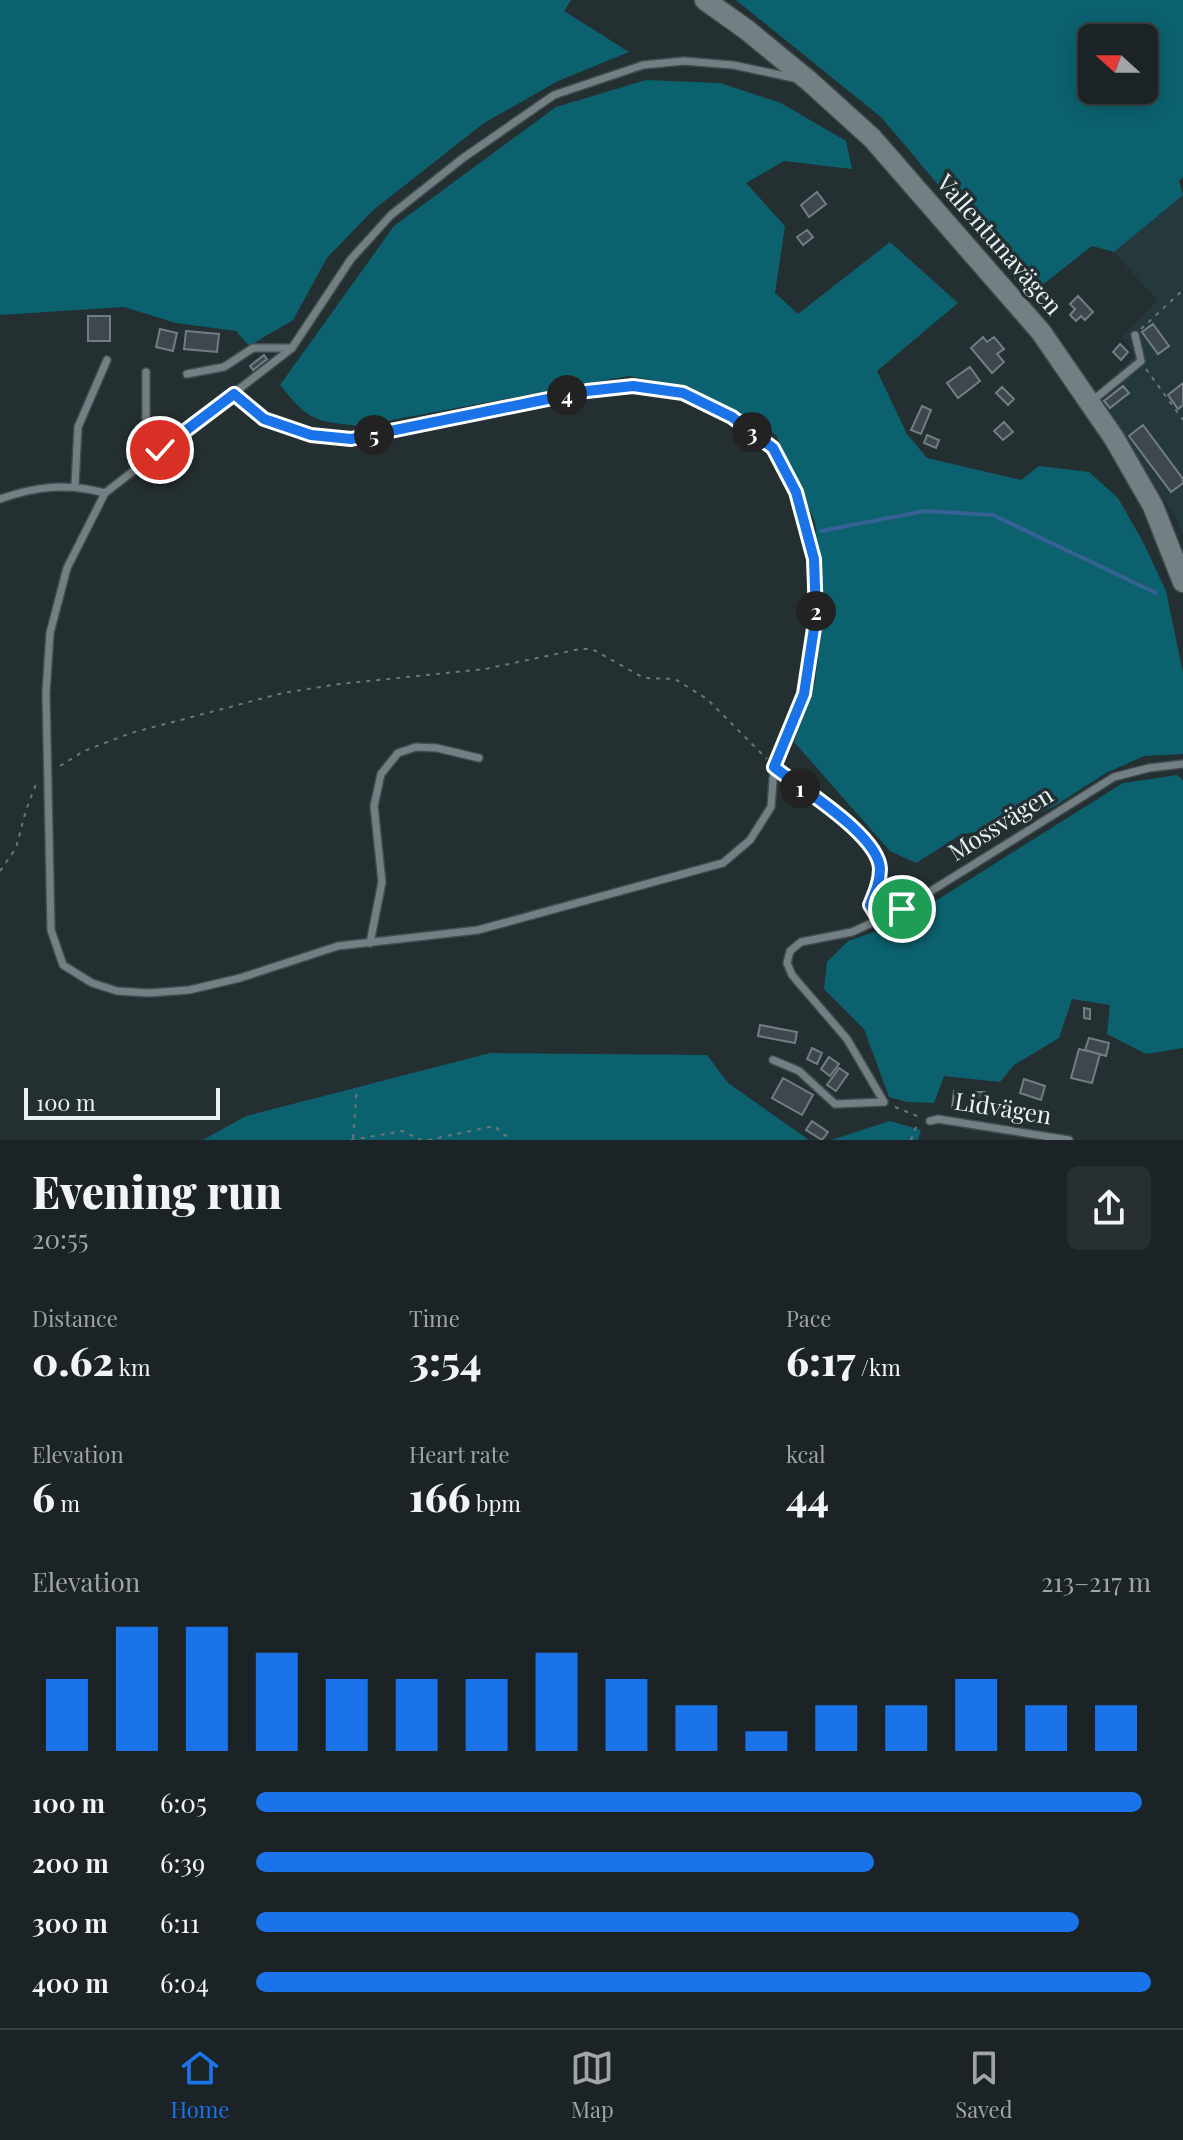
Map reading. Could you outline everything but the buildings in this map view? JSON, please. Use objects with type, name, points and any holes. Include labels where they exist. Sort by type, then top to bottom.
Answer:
[{"type":"main road","name":"Vallentunavägen","points":[[705,0],[809,81],[882,149],[1041,332],[1114,438],[1153,506],[1183,582]]},
{"type":"lane","points":[[234,394],[264,419],[311,435],[351,439],[587,391],[633,386],[683,393],[732,417],[773,448],[796,492],[814,559],[816,615],[804,694],[774,767],[771,807],[750,840],[723,863],[478,930],[338,946],[240,978],[189,990],[149,993],[117,991],[92,983],[63,965],[51,930],[46,693],[50,633],[67,568],[105,493],[292,348],[351,259],[391,215],[463,158],[554,95],[643,65],[684,61],[733,65],[809,81]]},
{"type":"lane","points":[[1090,402],[1141,361],[1135,335]]},
{"type":"lane","points":[[187,374],[224,367],[253,348],[292,348]]},
{"type":"lane","points":[[75,485],[78,427],[107,360]]},
{"type":"lane","points":[[146,372],[146,427],[160,450]]},
{"type":"lane","points":[[0,499],[25,490],[75,485],[105,493]]},
{"type":"lane","points":[[370,943],[382,882],[374,806],[381,774],[398,753],[416,747],[437,748],[479,758]]},
{"type":"lane","name":"Mossvägen","points":[[884,1102],[847,1039],[792,975],[787,963],[790,951],[801,942],[852,932],[902,909],[1114,777],[1183,764]]},
{"type":"lane","points":[[773,1060],[799,1071],[835,1104],[884,1102]]},
{"type":"lane","name":"Lidvägen","points":[[930,1121],[938,1119],[1069,1140]]},
{"type":"path","points":[[1135,335],[1183,290]]},
{"type":"path","points":[[1141,361],[1183,420]]},
{"type":"path","points":[[0,871],[16,848],[34,787],[47,773],[84,751],[131,733],[283,693],[485,669],[592,649],[644,678],[675,679],[707,699],[774,767],[852,824],[874,852],[880,866],[877,888],[870,905],[879,920]]},
{"type":"path","points":[[357,1088],[352,1140],[403,1131],[421,1140]]},
{"type":"path","points":[[884,1102],[930,1121]]},
{"type":"path","points":[[911,1140],[921,1117]]},
{"type":"path","points":[[428,1140],[494,1126],[511,1140]]},
{"type":"shaded area","points":[[0,0],[571,0],[564,11],[629,52],[558,81],[484,123],[372,211],[327,258],[293,320],[249,346],[236,331],[176,323],[124,307],[0,315]]},
{"type":"shaded area","points":[[736,0],[1183,0],[1183,177],[1179,181],[1183,195],[1114,252],[1092,246],[1027,297],[1003,262],[882,118]]},
{"type":"shaded area","points":[[646,80],[720,83],[781,103],[846,141],[852,169],[784,161],[746,183],[785,226],[775,293],[798,314],[890,242],[958,303],[877,371],[907,434],[927,458],[1021,480],[1039,466],[1089,472],[1118,498],[1166,591],[1183,673],[1183,754],[1144,756],[1106,773],[1014,827],[962,834],[916,863],[890,851],[794,742],[815,682],[824,608],[815,522],[776,435],[688,386],[628,376],[360,426],[314,418],[280,385],[394,226],[556,107]]},
{"type":"shaded area","points":[[1183,195],[1183,534],[1173,512],[1094,394],[1136,355],[1122,336],[1158,301],[1114,252]]},
{"type":"shaded area","points":[[1178,775],[1183,781],[1183,1048],[1146,1054],[1107,1034],[1110,1005],[1072,999],[1059,1038],[1014,1065],[1000,1082],[944,1076],[934,1103],[907,1102],[889,1097],[864,1029],[824,989],[827,962],[848,941],[902,922],[1123,783]]},
{"type":"shaded area","points":[[490,1053],[707,1055],[728,1083],[809,1140],[203,1140],[246,1116]]},
{"type":"shaded area","points":[[890,1121],[921,1130],[918,1140],[831,1140]]},
{"type":"waterway","points":[[821,531],[925,511],[993,515],[1156,593]]},
{"type":"route","points":[[160,450],[234,394],[264,419],[311,435],[351,439],[587,391],[633,386],[683,393],[732,417],[773,448],[796,492],[814,559],[816,615],[804,694],[774,767],[852,824],[874,852],[880,866],[877,888],[870,905],[879,920],[902,909]]}]
